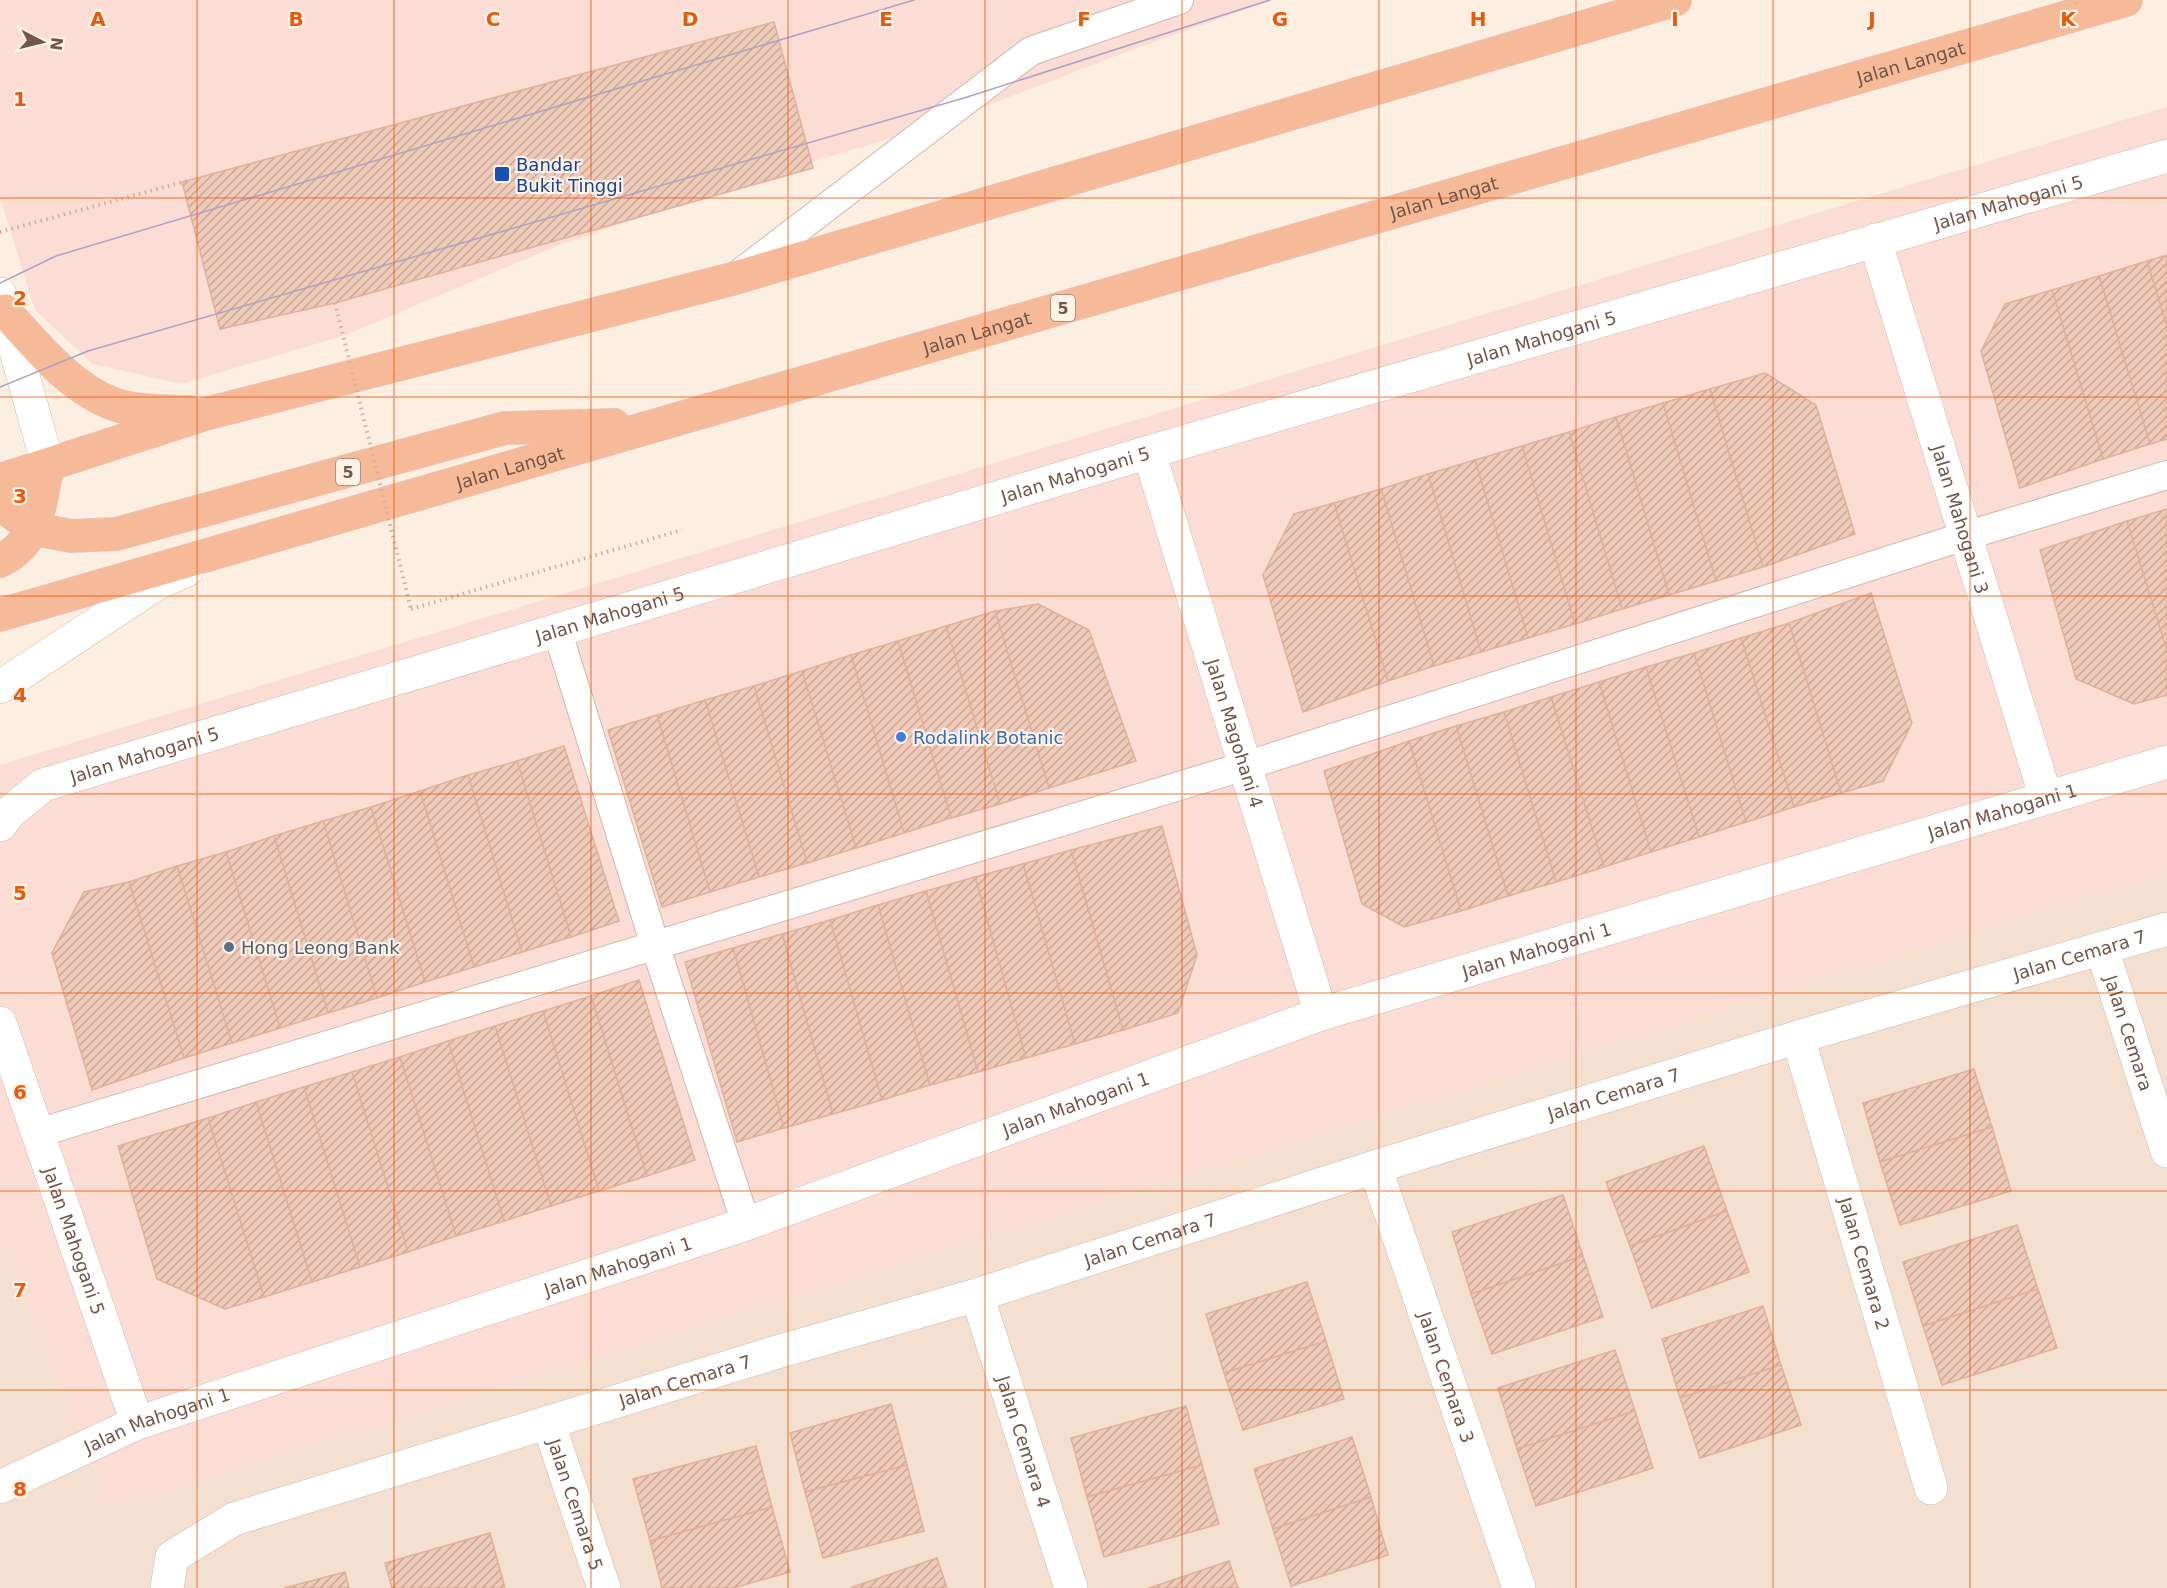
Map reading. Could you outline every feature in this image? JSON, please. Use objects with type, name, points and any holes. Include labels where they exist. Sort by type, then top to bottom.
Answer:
[{"type":"highway","points":[[0,480],[205,414],[732,279],[1675,0]]},
{"type":"highway","name":"Jalan Langat","points":[[0,615],[2126,0]]},
{"type":"highway","points":[[3,302],[49,361],[86,389],[123,407],[205,414]]},
{"type":"highway","name":"5","points":[[34,529],[71,536],[116,534],[506,428],[664,423]]},
{"type":"highway","points":[[0,561],[17,553],[34,529],[48,465]]},
{"type":"highway","points":[[0,504],[34,529]]},
{"type":"street","name":"Jalan Mahogani 5","points":[[0,825],[9,813],[44,785],[1149,452],[2167,156]]},
{"type":"street","name":"Jalan Mahogani 3","points":[[1875,240],[2046,798]]},
{"type":"street","points":[[3,302],[48,465]]},
{"type":"street","name":"Jalan Magohani 4","points":[[1149,452],[1321,1014]]},
{"type":"street","points":[[0,687],[158,583],[246,544]]},
{"type":"street","name":"Jalan Mahogani 1","points":[[0,1487],[137,1423],[746,1224],[1321,1014],[2167,762]]},
{"type":"street","name":"Jalan Cemara 7","points":[[167,1588],[172,1557],[234,1519],[777,1352],[977,1295],[1375,1167],[1798,1036],[2167,929]]},
{"type":"street","name":"Jalan Cemara","points":[[2102,949],[2167,1151]]},
{"type":"street","name":"Jalan Mahogani 5","points":[[0,1023],[137,1423]]},
{"type":"street","name":"Jalan Cemara 2","points":[[1798,1036],[1931,1488]]},
{"type":"street","name":"Jalan Cemara 3","points":[[1375,1167],[1519,1588]]},
{"type":"street","name":"Jalan Cemara 4","points":[[977,1295],[1071,1588]]},
{"type":"street","name":"Jalan Cemara 5","points":[[548,1422],[604,1588]]},
{"type":"lane","points":[[732,279],[1031,51],[1179,0]]},
{"type":"lane","points":[[38,1133],[1245,766],[1965,536],[2167,475]]},
{"type":"lane","points":[[557,630],[655,945],[746,1224]]},
{"type":"path","points":[[0,232],[190,180]]},
{"type":"path","points":[[335,303],[411,609],[682,530]]},
{"type":"shaded area","points":[[0,0],[1273,0],[1126,52],[955,118],[713,193],[559,245],[343,336],[181,384],[93,364],[35,310],[0,198]]},
{"type":"shaded area","points":[[2167,107],[2167,1588],[0,1588],[0,765]]},
{"type":"shaded area","points":[[2167,107],[2167,873],[109,1508],[0,1236],[0,765]]},
{"type":"building","name":"Bandar Bukit Tinggi","points":[[774,22],[813,168],[335,303],[220,329],[182,182]]},
{"type":"building","points":[[2167,255],[2167,327],[2147,261]]},
{"type":"building","points":[[2147,261],[2167,327],[2167,439],[2150,444],[2099,276]]},
{"type":"building","points":[[2099,276],[2150,444],[2103,459],[2052,290]]},
{"type":"building","points":[[2052,290],[2103,459],[2020,488],[1981,351],[2005,304]]},
{"type":"building","points":[[1765,373],[1816,405],[1855,534],[1763,567],[1710,389]]},
{"type":"building","points":[[1710,389],[1763,567],[1716,581],[1663,403]]},
{"type":"building","points":[[1663,403],[1716,581],[1669,595],[1616,417]]},
{"type":"building","points":[[1616,417],[1669,595],[1622,609],[1569,432]]},
{"type":"building","points":[[1569,432],[1622,609],[1575,624],[1522,446]]},
{"type":"building","points":[[1522,446],[1575,624],[1528,638],[1475,460]]},
{"type":"building","points":[[1475,460],[1528,638],[1481,652],[1428,474]]},
{"type":"building","points":[[1428,474],[1481,652],[1434,666],[1381,489]]},
{"type":"building","points":[[1381,489],[1434,666],[1388,681],[1334,503]]},
{"type":"building","points":[[1334,503],[1388,681],[1303,712],[1263,575],[1294,514]]},
{"type":"building","points":[[2167,509],[2167,651],[2127,521]]},
{"type":"building","points":[[2127,521],[2167,651],[2167,695],[2134,704],[2076,679],[2040,550]]},
{"type":"building","points":[[1871,593],[1912,723],[1883,781],[1841,793],[1789,623]]},
{"type":"building","points":[[1038,604],[1089,630],[1136,761],[1049,788],[995,611]]},
{"type":"building","points":[[995,611],[1049,788],[1000,804],[946,626]]},
{"type":"building","points":[[1789,623],[1841,793],[1794,807],[1741,638]]},
{"type":"building","points":[[946,626],[1000,804],[951,818],[898,641]]},
{"type":"building","points":[[1741,638],[1794,807],[1746,822],[1694,653]]},
{"type":"building","name":"Rodalink Botanic","points":[[898,641],[951,818],[904,833],[851,655]]},
{"type":"building","points":[[1694,653],[1746,822],[1699,837],[1646,667]]},
{"type":"building","points":[[851,655],[904,833],[856,848],[802,671]]},
{"type":"building","points":[[1646,667],[1699,837],[1651,852],[1599,682]]},
{"type":"building","points":[[802,671],[856,848],[807,863],[754,686]]},
{"type":"building","points":[[1599,682],[1651,852],[1604,867],[1551,697]]},
{"type":"building","points":[[754,686],[807,863],[759,877],[705,700]]},
{"type":"building","points":[[1551,697],[1604,867],[1556,882],[1504,712]]},
{"type":"building","points":[[705,700],[759,877],[710,892],[657,715]]},
{"type":"building","points":[[1504,712],[1556,882],[1508,896],[1456,726]]},
{"type":"building","points":[[657,715],[710,892],[662,907],[608,730]]},
{"type":"building","points":[[1456,726],[1508,896],[1461,911],[1409,741]]},
{"type":"building","points":[[1409,741],[1461,911],[1404,927],[1362,904],[1324,771]]},
{"type":"building","points":[[564,746],[619,921],[571,937],[517,761]]},
{"type":"building","points":[[517,761],[571,937],[522,952],[468,775]]},
{"type":"building","points":[[468,775],[522,952],[474,967],[420,791]]},
{"type":"building","points":[[420,791],[474,967],[425,982],[371,807]]},
{"type":"building","points":[[371,807],[425,982],[377,998],[323,821]]},
{"type":"building","points":[[323,821],[377,998],[328,1013],[274,836]]},
{"type":"building","points":[[1162,826],[1197,955],[1178,1013],[1123,1030],[1071,850]]},
{"type":"building","points":[[274,836],[328,1013],[280,1028],[226,852]]},
{"type":"building","points":[[1071,850],[1123,1030],[1075,1044],[1023,864]]},
{"type":"building","points":[[226,852],[280,1028],[232,1043],[177,866]]},
{"type":"building","points":[[1023,864],[1075,1044],[1026,1058],[975,877]]},
{"type":"building","points":[[177,866],[232,1043],[184,1058],[129,882]]},
{"type":"building","points":[[975,877],[1026,1058],[978,1072],[926,891]]},
{"type":"building","points":[[129,882],[184,1058],[92,1090],[52,953],[84,892]]},
{"type":"building","points":[[926,891],[978,1072],[930,1085],[878,905]]},
{"type":"building","points":[[878,905],[930,1085],[882,1100],[830,920]]},
{"type":"building","points":[[830,920],[882,1100],[833,1114],[782,934]]},
{"type":"building","points":[[782,934],[833,1114],[784,1128],[733,948]]},
{"type":"building","points":[[733,948],[784,1128],[737,1142],[685,962]]},
{"type":"building","points":[[639,980],[695,1160],[647,1176],[591,996]]},
{"type":"building","points":[[591,996],[647,1176],[599,1191],[543,1011]]},
{"type":"building","points":[[543,1011],[599,1191],[551,1206],[495,1026]]},
{"type":"building","points":[[495,1026],[551,1206],[504,1221],[448,1041]]},
{"type":"building","points":[[448,1041],[504,1221],[456,1236],[400,1057]]},
{"type":"building","points":[[400,1057],[456,1236],[408,1252],[352,1072]]},
{"type":"building","points":[[1974,1069],[1992,1127],[1880,1162],[1863,1103]]},
{"type":"building","points":[[352,1072],[408,1252],[360,1267],[304,1087]]},
{"type":"building","points":[[304,1087],[360,1267],[312,1282],[256,1102]]},
{"type":"building","points":[[256,1102],[312,1282],[264,1297],[208,1118]]},
{"type":"building","points":[[208,1118],[264,1297],[225,1309],[157,1279],[118,1146]]},
{"type":"building","points":[[1992,1127],[2011,1191],[1900,1225],[1880,1162]]},
{"type":"building","points":[[1704,1146],[1727,1211],[1630,1246],[1606,1182]]},
{"type":"building","points":[[1563,1195],[1583,1256],[1471,1294],[1452,1232]]},
{"type":"building","points":[[1727,1211],[1749,1272],[1652,1308],[1630,1246]]},
{"type":"building","points":[[2017,1225],[2038,1289],[1923,1326],[1903,1262]]},
{"type":"building","points":[[1583,1256],[1603,1317],[1492,1354],[1471,1294]]},
{"type":"building","points":[[1307,1282],[1326,1341],[1224,1373],[1206,1314]]},
{"type":"building","points":[[2038,1289],[2057,1348],[1942,1385],[1923,1326]]},
{"type":"building","points":[[1763,1306],[1781,1365],[1680,1398],[1662,1339]]},
{"type":"building","points":[[1326,1341],[1344,1399],[1243,1430],[1224,1373]]},
{"type":"building","points":[[1615,1350],[1635,1411],[1517,1449],[1498,1388]]},
{"type":"building","points":[[1781,1365],[1801,1425],[1700,1458],[1680,1398]]},
{"type":"building","points":[[891,1404],[907,1465],[805,1492],[790,1433]]},
{"type":"building","points":[[1186,1406],[1202,1465],[1087,1497],[1071,1438]]},
{"type":"building","points":[[1635,1411],[1653,1468],[1536,1506],[1517,1449]]},
{"type":"building","points":[[1352,1437],[1371,1497],[1273,1529],[1254,1469]]},
{"type":"building","points":[[756,1446],[772,1507],[650,1541],[633,1479]]},
{"type":"building","points":[[907,1465],[924,1531],[823,1558],[805,1492]]},
{"type":"building","points":[[1202,1465],[1219,1524],[1104,1557],[1087,1497]]},
{"type":"building","points":[[1371,1497],[1388,1555],[1291,1586],[1273,1529]]},
{"type":"building","points":[[772,1507],[790,1572],[733,1588],[662,1588],[650,1541]]},
{"type":"building","points":[[490,1533],[505,1588],[392,1588],[385,1563]]},
{"type":"building","points":[[937,1558],[947,1588],[850,1588]]},
{"type":"building","points":[[1229,1561],[1238,1588],[1149,1588]]},
{"type":"building","points":[[345,1572],[349,1588],[284,1588]]},
{"type":"tram line","points":[[0,283],[56,256],[914,0]]},
{"type":"tram line","points":[[0,387],[88,351],[964,98],[1270,0]]},
{"type":"place","name":"Bandar Bukit Tinggi","points":[[502,174]]},
{"type":"place","name":"Rodalink Botanic","points":[[901,737]]},
{"type":"place","name":"Hong Leong Bank","points":[[229,947]]}]
